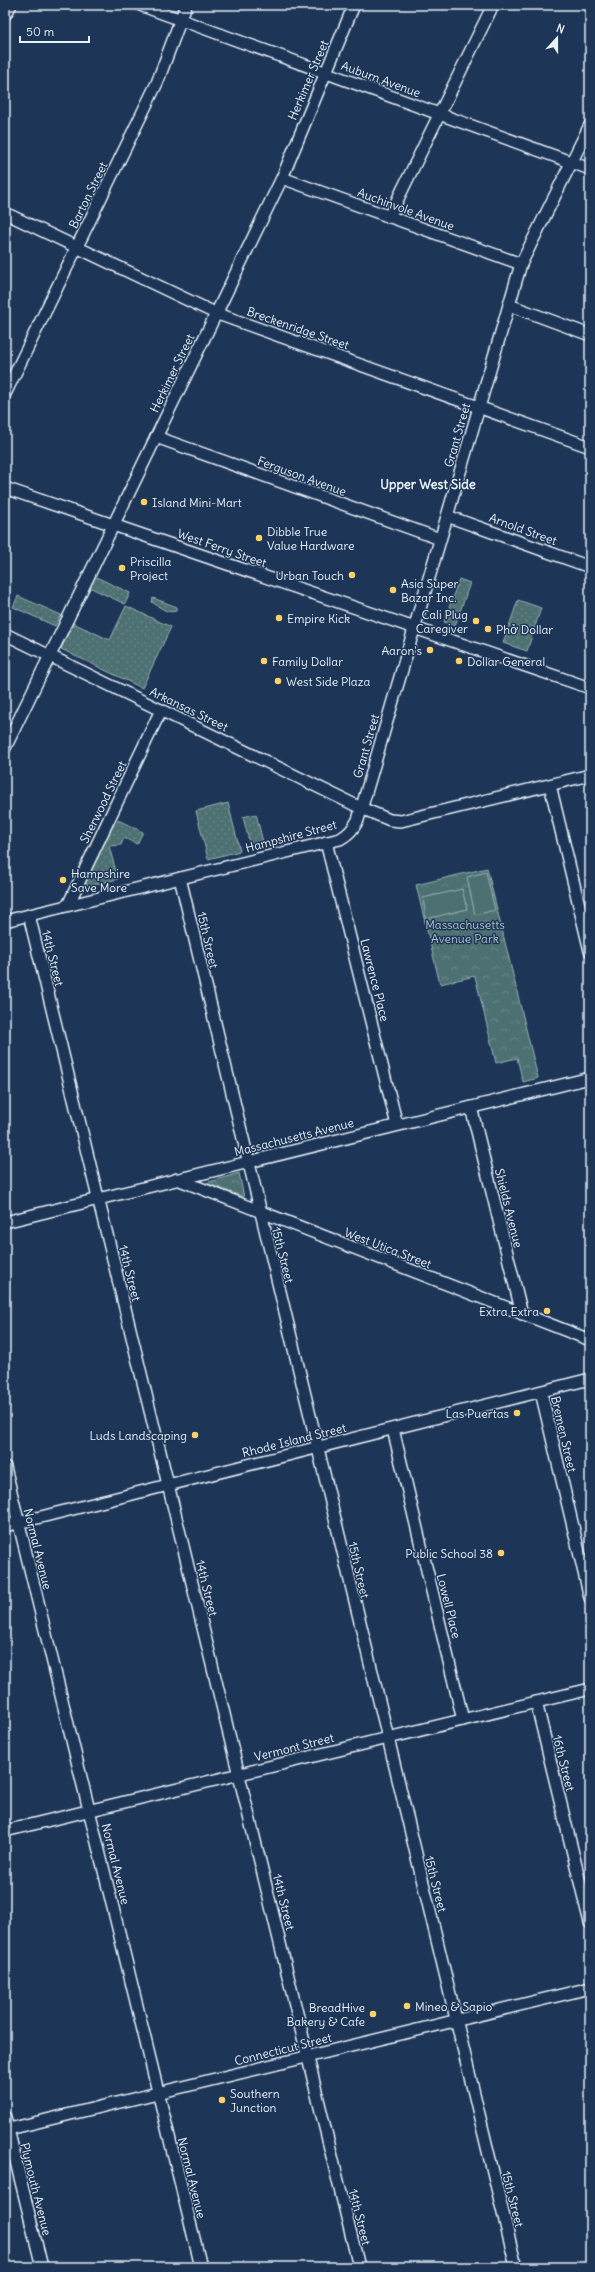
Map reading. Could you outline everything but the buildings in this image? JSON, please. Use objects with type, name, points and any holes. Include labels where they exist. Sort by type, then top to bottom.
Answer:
[{"type":"street","points":[[5,15],[11,5]]},
{"type":"street","name":"Auburn Avenue","points":[[140,5],[590,169]]},
{"type":"street","name":"Barton Street","points":[[5,394],[157,83],[179,20],[186,5]]},
{"type":"street","name":"Herkimer Street","points":[[5,748],[112,524],[282,178],[354,5]]},
{"type":"street","points":[[389,217],[493,5]]},
{"type":"street","name":"Grant Street","points":[[362,808],[521,264],[590,125]]},
{"type":"street","name":"Auchinvole Avenue","points":[[282,178],[521,264]]},
{"type":"street","name":"Breckenridge Street","points":[[5,214],[215,313],[590,447]]},
{"type":"street","points":[[509,305],[590,335]]},
{"type":"street","name":"Ferguson Avenue","points":[[156,437],[440,539]]},
{"type":"street","name":"West Ferry Street","points":[[5,488],[590,688]]},
{"type":"street","name":"Arnold Street","points":[[447,516],[590,567]]},
{"type":"street","name":"Arkansas Street","points":[[5,634],[362,808]]},
{"type":"street","name":"Sherwood Street","points":[[68,905],[161,710]]},
{"type":"street","points":[[362,808],[390,820],[401,821],[590,775]]},
{"type":"street","points":[[550,785],[590,951]]},
{"type":"street","name":"Hampshire Street","points":[[5,920],[326,842],[349,834],[358,820],[362,808]]},
{"type":"street","name":"Lawrence Place","points":[[326,842],[398,1125]]},
{"type":"street","name":"15th Street","points":[[180,878],[386,1738],[516,2267]]},
{"type":"street","points":[[5,910],[23,916]]},
{"type":"street","name":"14th Street","points":[[23,916],[99,1198],[359,2267]]},
{"type":"street","name":"Massachusetts Avenue","points":[[5,1222],[590,1078]]},
{"type":"street","name":"Shields Avenue","points":[[471,1107],[522,1314]]},
{"type":"street","name":"West Utica Street","points":[[177,1179],[590,1340]]},
{"type":"street","name":"Rhode Island Street","points":[[5,1526],[590,1379]]},
{"type":"street","name":"Bremen Street","points":[[541,1392],[590,1598]]},
{"type":"street","name":"Lowell Place","points":[[393,1429],[463,1720]]},
{"type":"street","name":"Normal Avenue","points":[[5,1467],[201,2267]]},
{"type":"street","name":"Vermont Street","points":[[5,1831],[590,1689]]},
{"type":"street","name":"16th Street","points":[[536,1702],[590,1923]]},
{"type":"street","name":"Connecticut Street","points":[[6,2129],[158,2094],[590,1988]]},
{"type":"street","name":"Plymouth Avenue","points":[[5,2117],[6,2129],[42,2267]]},
{"type":"green space","points":[[94,576],[130,593],[125,604],[89,587]]},
{"type":"green space","points":[[459,579],[470,583],[455,626],[444,622]]},
{"type":"green space","points":[[18,596],[61,615],[55,626],[13,607]]},
{"type":"green space","points":[[153,598],[177,607],[176,611],[170,612],[161,608],[152,602]]},
{"type":"green space","points":[[518,600],[541,608],[527,651],[503,643]]},
{"type":"green space","points":[[126,606],[171,627],[142,688],[61,649],[73,623],[110,640]]},
{"type":"green space","points":[[228,803],[240,851],[208,859],[196,811]]},
{"type":"green space","points":[[256,814],[264,846],[251,849],[243,817]]},
{"type":"green space","points":[[116,819],[143,832],[137,844],[124,838],[121,845],[109,846],[118,879],[89,886],[85,883]]},
{"type":"green space","name":"Massachusetts Avenue Park","points":[[487,868],[538,1078],[523,1082],[517,1058],[496,1063],[475,976],[440,984],[416,885]]},
{"type":"green space","points":[[486,872],[495,910],[475,915],[467,877]]},
{"type":"green space","points":[[462,889],[467,909],[426,919],[423,898]]},
{"type":"green space","points":[[239,1173],[244,1197],[206,1183]]},
{"type":"place","name":"Island Mini-Mart","points":[[144,502]]},
{"type":"place","name":"Dibble True Value Hardware","points":[[259,538]]},
{"type":"place","name":"Priscilla Project","points":[[122,568]]},
{"type":"place","name":"Urban Touch","points":[[352,575]]},
{"type":"place","name":"Asia Super Bazar Inc.","points":[[393,590]]},
{"type":"place","name":"Empire Kick","points":[[279,618]]},
{"type":"place","name":"Cali Plug Caregiver","points":[[476,621]]},
{"type":"place","name":"Phở Dollar","points":[[488,629]]},
{"type":"place","name":"Aaron's","points":[[430,650]]},
{"type":"place","name":"Family Dollar","points":[[264,661]]},
{"type":"place","name":"Dollar General","points":[[459,661]]},
{"type":"place","name":"West Side Plaza","points":[[278,681]]},
{"type":"place","name":"Hampshire Save More","points":[[63,880]]},
{"type":"place","name":"Extra Extra","points":[[547,1311]]},
{"type":"place","name":"Las Puertas","points":[[517,1413]]},
{"type":"place","name":"Luds Landscaping","points":[[195,1435]]},
{"type":"place","name":"Public School 38","points":[[501,1553]]},
{"type":"place","name":"Mineo & Sapio","points":[[407,2006]]},
{"type":"place","name":"BreadHive Bakery & Cafe","points":[[373,2014]]},
{"type":"place","name":"Southern Junction","points":[[222,2100]]},
{"type":"district","name":"Upper West Side","points":[[428,484]]}]
